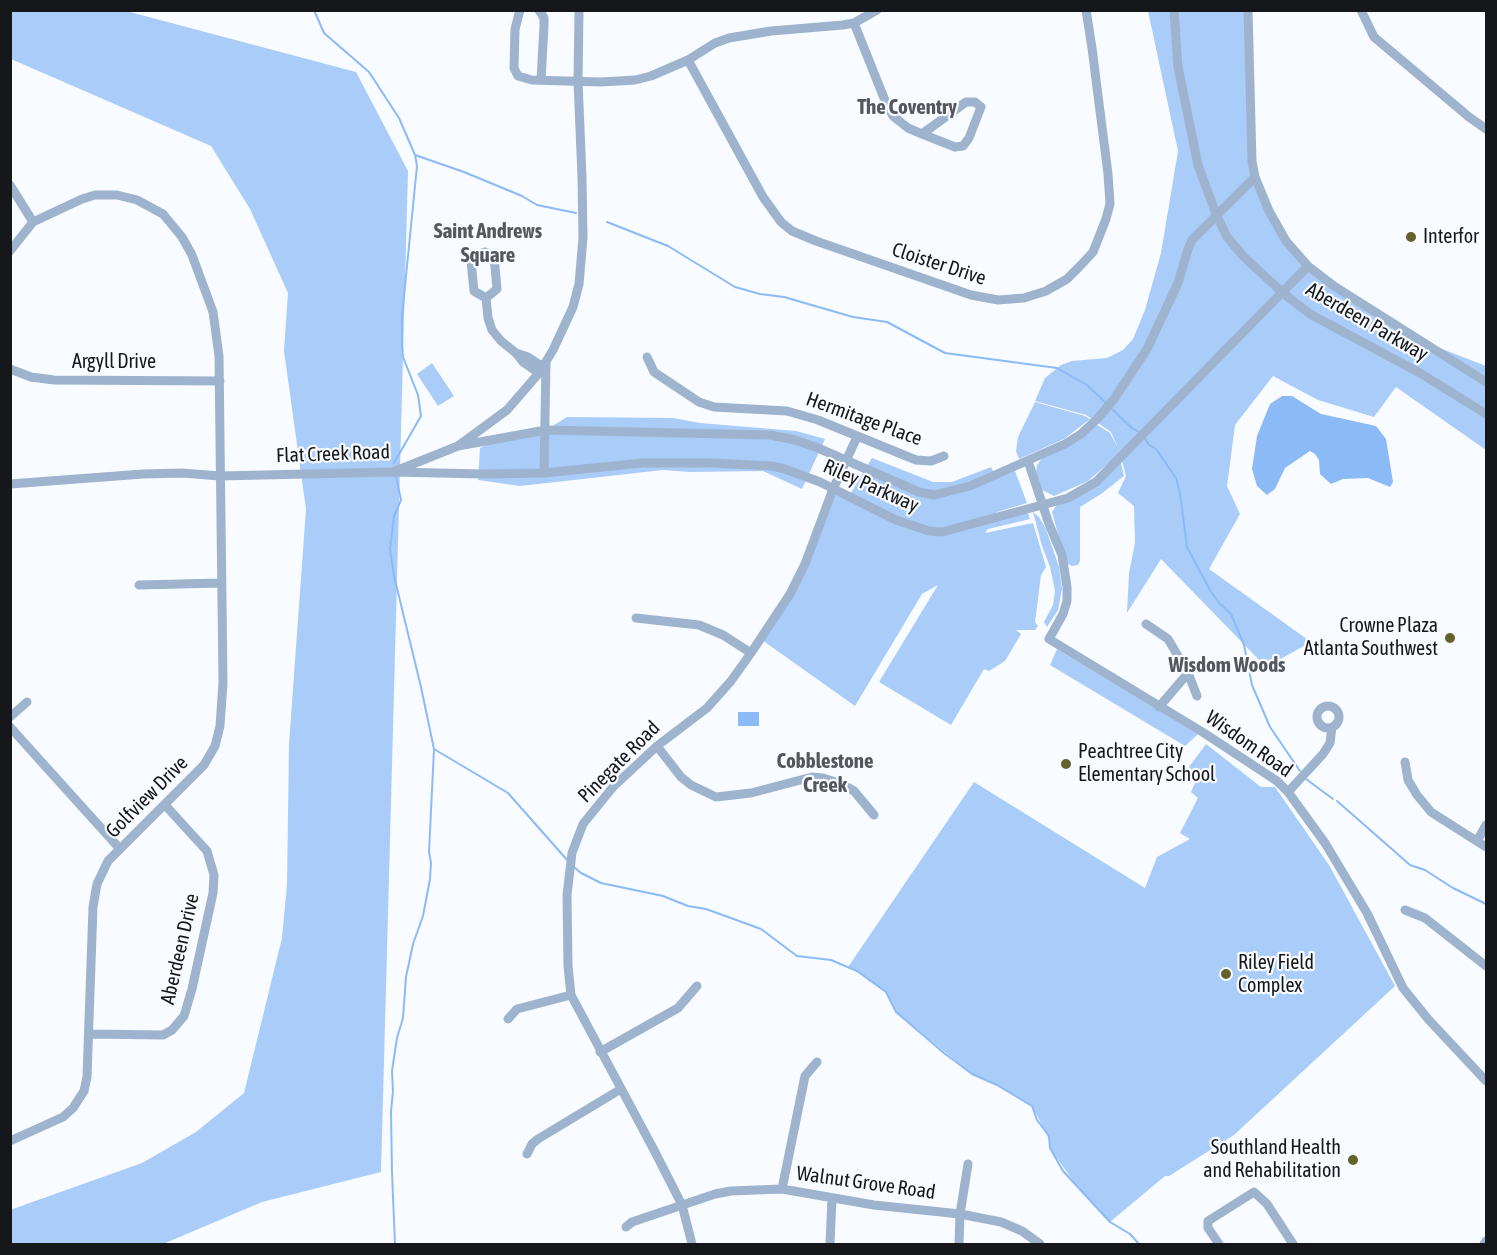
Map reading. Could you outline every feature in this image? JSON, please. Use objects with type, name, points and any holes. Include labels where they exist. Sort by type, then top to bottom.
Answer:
[{"type":"street","points":[[520,10],[515,29],[514,68],[518,76],[532,80],[578,81],[635,80],[651,76],[687,60],[715,43],[729,38],[771,31],[854,23],[877,10]]},
{"type":"street","points":[[539,10],[544,18],[541,80]]},
{"type":"street","name":"Flat Creek Road","points":[[10,484],[143,474],[182,473],[220,476],[393,472],[458,446],[507,410],[543,367],[563,331],[579,284],[582,257],[582,177],[578,81],[579,10]]},
{"type":"street","name":"Cloister Drive","points":[[687,60],[763,197],[781,222],[792,231],[816,242],[971,295],[998,300],[1024,298],[1046,291],[1060,283],[1093,252],[1110,204],[1086,10]]},
{"type":"street","name":"Aberdeen Parkway","points":[[1174,10],[1178,67],[1198,165],[1227,237],[1283,293],[1310,314],[1420,373],[1486,414]]},
{"type":"street","name":"Aberdeen Parkway","points":[[1248,10],[1250,131],[1255,177],[1269,211],[1286,241],[1308,266],[1334,286],[1486,382]]},
{"type":"street","points":[[1361,10],[1374,36],[1486,129]]},
{"type":"street","points":[[854,23],[886,102],[893,116],[902,124],[922,134],[955,147],[963,146],[969,138],[981,107],[975,102],[966,102],[922,134]]},
{"type":"street","name":"Riley Parkway","points":[[458,446],[546,430],[770,435],[805,443],[919,492],[934,495],[970,486],[1029,461],[1081,434],[1110,405],[1147,349],[1162,319],[1178,283],[1192,240],[1255,177]]},
{"type":"street","points":[[10,185],[33,222],[10,251]]},
{"type":"street","name":"Golfview Drive","points":[[10,1141],[63,1117],[79,1100],[87,1077],[94,894],[104,867],[204,765],[215,746],[220,726],[223,683],[220,381],[216,324],[204,283],[182,237],[163,214],[130,197],[95,195],[64,206],[33,222]]},
{"type":"street","points":[[485,252],[494,256],[497,289],[486,298],[474,291],[471,261],[472,256],[485,252]]},
{"type":"street","name":"Riley Parkway","points":[[393,472],[544,473],[642,463],[755,465],[785,469],[833,489],[896,520],[929,531],[942,532],[1068,498],[1096,482],[1308,266]]},
{"type":"street","points":[[486,298],[492,330],[501,341],[523,362],[543,367],[546,430],[544,473]]},
{"type":"street","name":"Hermitage Place","points":[[647,357],[654,372],[699,402],[714,407],[787,411],[818,420],[916,459],[931,461],[944,456]]},
{"type":"street","name":"Argyll Drive","points":[[10,369],[31,377],[54,380],[220,381]]},
{"type":"street","name":"Pinegate Road","points":[[692,1245],[682,1205],[571,995],[567,943],[567,895],[571,858],[583,824],[598,804],[657,746],[707,708],[731,681],[751,653],[790,594],[805,564],[833,489],[857,437]]},
{"type":"street","name":"Wisdom Road","points":[[1029,461],[1062,555],[1067,587],[1067,602],[1063,614],[1049,639],[1264,772],[1288,792],[1325,843],[1367,913],[1403,988],[1486,1082]]},
{"type":"street","points":[[139,585],[221,584]]},
{"type":"street","points":[[636,618],[699,625],[718,632],[751,653]]},
{"type":"street","points":[[1146,624],[1168,639],[1188,673],[1197,696]]},
{"type":"street","points":[[1159,707],[1188,673]]},
{"type":"street","points":[[10,717],[27,702]]},
{"type":"street","points":[[10,727],[120,849]]},
{"type":"street","points":[[1288,792],[1323,754],[1330,743],[1332,728]]},
{"type":"street","points":[[657,746],[681,777],[691,785],[716,797],[751,793],[812,777],[823,778],[842,784],[854,791],[874,814]]},
{"type":"street","points":[[1405,762],[1408,780],[1431,812],[1486,847]]},
{"type":"street","name":"Aberdeen Drive","points":[[89,1034],[164,1035],[172,1030],[184,1016],[211,901],[214,875],[207,851],[165,805]]},
{"type":"street","points":[[1477,841],[1486,825]]},
{"type":"street","points":[[1405,910],[1425,918],[1486,966]]},
{"type":"street","points":[[600,1052],[678,1008],[697,986]]},
{"type":"street","points":[[508,1019],[518,1009],[571,995]]},
{"type":"street","points":[[782,1189],[805,1076],[817,1062]]},
{"type":"street","points":[[527,1154],[532,1144],[538,1139],[621,1089]]},
{"type":"street","points":[[959,1245],[960,1214],[968,1164]]},
{"type":"street","name":"Walnut Grove Road","points":[[626,1227],[632,1222],[731,1191],[782,1189],[832,1198],[960,1214],[1001,1222],[1016,1228],[1040,1245]]},
{"type":"street","points":[[1219,1245],[1208,1228],[1208,1221],[1254,1191],[1267,1204],[1293,1245]]},
{"type":"street","points":[[830,1245],[832,1198]]},
{"type":"shaded area","points":[[11,11],[126,11],[356,72],[408,171],[381,1172],[262,1202],[163,1244],[11,1244],[10,1210],[142,1163],[196,1132],[244,1093],[282,938],[287,885],[289,744],[306,509],[284,351],[288,293],[250,209],[211,146],[11,59]]},
{"type":"shaded area","points":[[1148,11],[1247,11],[1255,177],[1269,211],[1308,266],[1424,342],[1486,366],[1486,450],[1396,387],[1374,417],[1318,400],[1273,376],[1235,425],[1227,486],[1240,514],[1209,569],[1311,642],[1266,667],[1161,559],[1127,613],[1129,573],[1135,543],[1134,506],[1118,493],[1126,476],[1120,453],[1088,481],[1054,496],[1042,490],[1036,472],[1037,465],[1043,457],[1096,424],[1110,433],[1118,448],[1111,432],[1086,415],[1035,401],[1045,378],[1061,365],[1072,361],[1107,358],[1123,350],[1133,339],[1145,310],[1161,253],[1178,151]]},
{"type":"shaded area","points":[[432,363],[454,396],[438,406],[417,374]]},
{"type":"shaded area","points":[[1282,396],[1292,396],[1321,414],[1376,426],[1386,439],[1393,482],[1390,487],[1368,478],[1343,479],[1331,484],[1320,474],[1319,460],[1310,451],[1285,468],[1275,489],[1267,495],[1257,486],[1252,469],[1257,436],[1270,404]]},
{"type":"shaded area","points":[[1035,402],[1090,419],[1064,439],[1019,459],[1016,451],[1018,437]]},
{"type":"shaded area","points":[[567,417],[673,418],[700,423],[796,431],[825,439],[802,489],[763,471],[663,470],[520,486],[478,480],[480,448],[498,439],[546,430]]},
{"type":"shaded area","points":[[872,458],[933,482],[952,482],[991,467],[996,477],[1015,471],[1027,503],[997,512],[992,522],[1028,513],[1030,519],[988,529],[985,533],[1033,523],[1046,567],[1041,575],[1035,622],[1038,626],[1035,630],[1016,630],[1021,634],[1005,661],[989,671],[984,669],[951,725],[879,682],[938,585],[922,594],[855,706],[762,640],[800,574],[833,489],[849,496]]},
{"type":"shaded area","points":[[1120,459],[1124,476],[1080,507],[1080,561],[1078,565],[1072,566],[1066,563],[1052,512],[1058,503],[1089,491]]},
{"type":"shaded area","points":[[1033,512],[1046,529],[1059,567],[1062,589],[1058,610],[1047,627],[1044,622],[1053,605],[1055,591]]},
{"type":"shaded area","points":[[1057,649],[1198,734],[1185,746],[1050,665]]},
{"type":"shaded area","points":[[738,712],[759,712],[759,726],[738,726]]},
{"type":"shaded area","points":[[1206,744],[1261,787],[1275,787],[1329,865],[1395,986],[1234,1135],[1169,1176],[1165,1176],[1110,1222],[1078,1188],[1050,1148],[1050,1141],[1032,1106],[997,1085],[972,1074],[896,1012],[886,992],[848,967],[974,782],[1145,888],[1157,857],[1190,839],[1180,833],[1198,798],[1191,792],[1198,776],[1189,767]]},
{"type":"waterway","points":[[314,10],[324,33],[369,72],[399,118],[415,155],[417,166],[402,316],[402,344],[403,357],[418,395],[421,416],[394,463]]},
{"type":"waterway","points":[[415,155],[464,172],[522,196],[537,205],[576,213]]},
{"type":"waterway","points":[[607,222],[668,246],[735,287],[760,294],[784,297],[853,317],[887,322],[945,353],[1057,368],[1087,385],[1106,403]]},
{"type":"waterway","points":[[1112,409],[1132,428],[1141,433]]},
{"type":"waterway","points":[[1144,437],[1149,445],[1156,449],[1176,478],[1187,547],[1210,590],[1231,614],[1244,645],[1252,685],[1270,727],[1300,771]]},
{"type":"waterway","points":[[395,1244],[392,1071],[397,1038],[403,1018],[406,977],[413,944],[423,916],[430,879],[429,852],[434,749],[394,576],[390,549],[394,516],[401,500],[396,476]]},
{"type":"waterway","points":[[434,749],[508,793],[568,861]]},
{"type":"waterway","points":[[1306,779],[1333,799]]},
{"type":"waterway","points":[[1337,801],[1410,865],[1425,870],[1453,888],[1486,904]]},
{"type":"waterway","points":[[574,867],[601,883],[663,896],[761,929],[797,956],[831,960],[857,971],[886,992],[896,1012],[944,1053],[972,1074],[997,1085],[1032,1106],[1037,1120],[1049,1136],[1050,1148],[1063,1171],[1110,1222],[1130,1234],[1139,1244]]},
{"type":"place","name":"Interfor","points":[[1411,237]]},
{"type":"place","name":"Crowne Plaza Atlanta Southwest","points":[[1450,638]]},
{"type":"place","name":"Peachtree City Elementary School","points":[[1066,764]]},
{"type":"place","name":"Riley Field Complex","points":[[1226,974]]},
{"type":"place","name":"Southland Health and Rehabilitation","points":[[1353,1160]]},
{"type":"district","name":"The Coventry","points":[[907,107]]},
{"type":"district","name":"Saint Andrews Square","points":[[488,243]]},
{"type":"district","name":"Wisdom Woods","points":[[1227,665]]},
{"type":"district","name":"Cobblestone Creek","points":[[825,773]]}]
